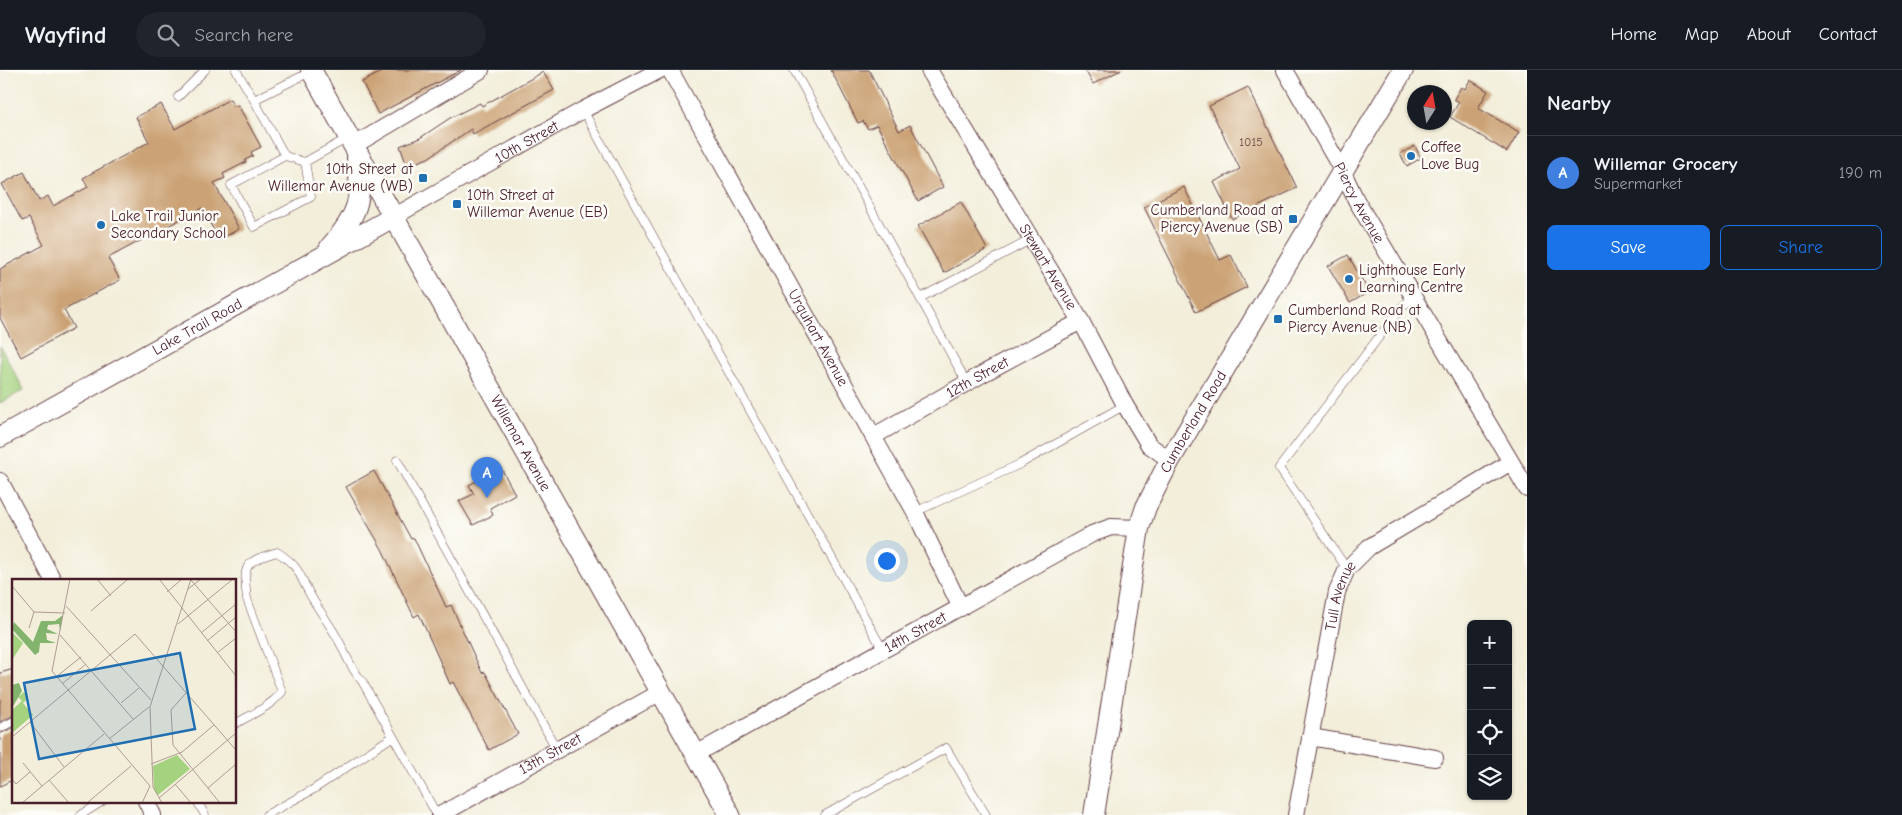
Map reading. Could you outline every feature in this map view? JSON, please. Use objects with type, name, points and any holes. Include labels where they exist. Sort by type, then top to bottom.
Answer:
[{"type":"street","name":"Willemar Avenue","points":[[312,70],[352,145],[395,216],[730,815]]},
{"type":"street","points":[[322,257],[346,230],[354,215],[360,188],[352,145],[481,70]]},
{"type":"street","name":"10th Street","points":[[395,216],[583,110],[660,70]]},
{"type":"street","name":"Urquhart Avenue","points":[[670,70],[874,436],[915,512],[961,608]]},
{"type":"street","name":"Stewart Avenue","points":[[929,70],[1081,321],[1125,405],[1149,445],[1170,460]]},
{"type":"street","name":"Piercy Avenue","points":[[1285,70],[1343,172],[1356,200],[1527,489]]},
{"type":"street","name":"Cumberland Road","points":[[1094,815],[1139,528],[1146,507],[1170,460],[1403,70]]},
{"type":"street","name":"Lake Trail Road","points":[[0,437],[395,216]]},
{"type":"street","name":"12th Street","points":[[874,436],[1081,321]]},
{"type":"street","name":"Tull Avenue","points":[[1296,815],[1336,592],[1347,569],[1369,548],[1511,462]]},
{"type":"street","points":[[0,481],[52,579]]},
{"type":"street","name":"14th Street","points":[[696,754],[1092,534],[1111,527],[1139,528]]},
{"type":"street","name":"13th Street","points":[[439,815],[661,692]]},
{"type":"street","points":[[1310,737],[1434,758]]},
{"type":"street","points":[[146,802],[153,815]]},
{"type":"lane","points":[[178,97],[205,70]]},
{"type":"lane","points":[[236,70],[285,156],[305,162],[352,145]]},
{"type":"lane","points":[[254,100],[312,70]]},
{"type":"lane","points":[[794,70],[967,383]]},
{"type":"lane","points":[[583,110],[884,651]]},
{"type":"lane","points":[[285,156],[231,185],[254,227],[310,197],[305,162]]},
{"type":"lane","points":[[920,298],[1032,239]]},
{"type":"lane","points":[[1347,569],[1279,468],[1401,308],[1413,297]]},
{"type":"lane","points":[[915,512],[1020,464],[1125,405]]},
{"type":"lane","points":[[397,460],[557,750]]},
{"type":"lane","points":[[236,723],[262,710],[282,692],[247,599],[245,583],[248,564],[260,557],[277,552],[292,562],[302,576],[311,596],[338,640],[353,670],[362,681],[439,815]]},
{"type":"lane","points":[[0,728],[12,722]]},
{"type":"lane","points":[[266,815],[300,797],[392,736]]},
{"type":"lane","points":[[825,815],[946,748],[986,815]]},
{"type":"lane","points":[[80,815],[101,802]]},
{"type":"lane","points":[[198,802],[205,815]]},
{"type":"green space","points":[[0,346],[24,390],[0,403]]},
{"type":"building","points":[[385,70],[461,70],[378,114],[362,82]]},
{"type":"building","points":[[831,70],[869,70],[899,131],[910,125],[943,187],[918,201],[877,125],[868,129],[863,121],[858,123]]},
{"type":"building","points":[[1085,70],[1121,70],[1093,84]]},
{"type":"building","points":[[543,72],[554,90],[473,134],[471,129],[428,158],[407,166],[400,146],[420,138],[450,118],[480,103],[482,106]]},
{"type":"building","points":[[1470,80],[1488,91],[1478,108],[1519,132],[1507,152],[1452,118],[1452,114],[1459,102],[1454,99],[1461,87],[1465,89]]},
{"type":"building","points":[[1248,87],[1297,188],[1232,219],[1214,182],[1240,169],[1209,106]]},
{"type":"building","name":"Lake Trail Junior Secondary School","points":[[230,99],[234,107],[238,105],[261,147],[251,152],[253,156],[245,160],[246,162],[223,174],[225,178],[214,183],[239,229],[219,240],[202,208],[108,258],[120,280],[64,310],[74,328],[21,357],[0,318],[0,269],[44,245],[29,218],[22,221],[2,184],[24,172],[39,201],[48,196],[53,206],[88,187],[83,178],[149,142],[136,117],[161,104],[175,129]]},
{"type":"building","name":"Coffee Love Bug","points":[[1415,146],[1421,158],[1407,166],[1400,154]]},
{"type":"building","points":[[1184,187],[1220,260],[1231,255],[1247,287],[1196,312],[1144,207]]},
{"type":"building","points":[[961,202],[987,249],[944,273],[918,226]]},
{"type":"building","name":"Lighthouse Early Learning Centre","points":[[1348,255],[1369,292],[1350,303],[1328,266]]},
{"type":"building","points":[[501,468],[515,494],[490,508],[493,515],[473,525],[459,501],[474,494],[469,485]]},
{"type":"building","points":[[374,471],[411,539],[414,538],[446,607],[451,605],[482,673],[485,672],[518,734],[489,750],[453,682],[450,684],[419,614],[414,617],[382,549],[346,487]]},
{"type":"building","points":[[12,670],[12,716],[0,722],[0,673]]},
{"type":"building","points":[[12,728],[12,780],[0,786],[0,734]]},
{"type":"place","name":"Coffee Love Bug","points":[[1411,156]]},
{"type":"place","name":"10th Street at Willemar Avenue (WB)","points":[[423,178]]},
{"type":"place","name":"10th Street at Willemar Avenue (EB)","points":[[457,204]]},
{"type":"place","name":"Cumberland Road at Piercy Avenue (SB)","points":[[1293,219]]},
{"type":"place","name":"Lake Trail Junior Secondary School","points":[[101,225]]},
{"type":"place","name":"Lighthouse Early Learning Centre","points":[[1349,279]]},
{"type":"place","name":"Cumberland Road at Piercy Avenue (NB)","points":[[1278,319]]},
{"type":"place","name":"Willemar Grocery","points":[[487,498]]}]
